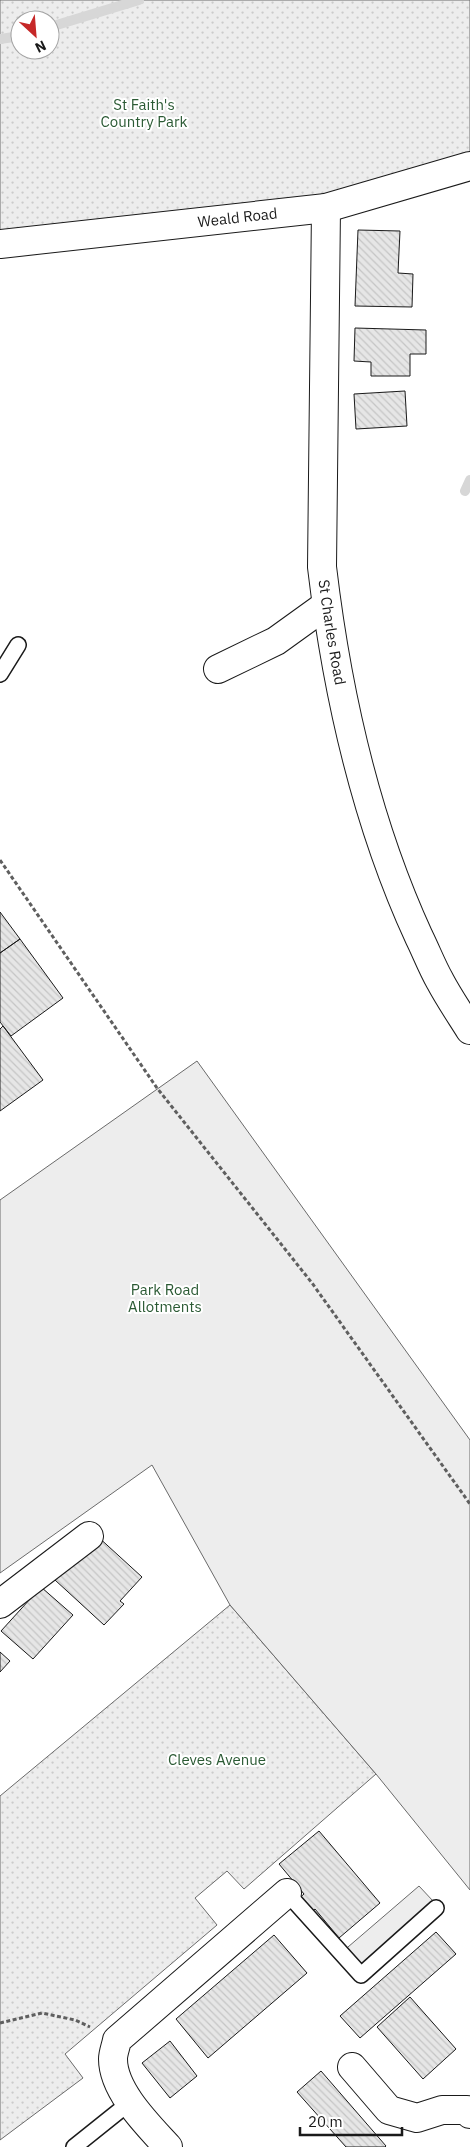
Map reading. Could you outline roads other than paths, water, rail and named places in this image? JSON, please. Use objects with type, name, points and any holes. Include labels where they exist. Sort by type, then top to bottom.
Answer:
[{"type":"street","name":"Weald Road","points":[[0,244],[326,208],[470,166]]},
{"type":"street","name":"St Charles Road","points":[[326,208],[322,568],[326,605],[350,730],[397,890],[440,981],[470,1030]]},
{"type":"street","points":[[218,669],[276,640],[326,605]]},
{"type":"street","points":[[0,1604],[88,1536]]},
{"type":"street","points":[[168,2147],[129,2103],[113,2060],[117,2040],[287,1893]]},
{"type":"street","points":[[352,2067],[389,2110],[417,2118],[442,2110],[467,2110],[470,2114]]},
{"type":"lane","points":[[0,674],[18,645]]},
{"type":"lane","points":[[287,1893],[361,1975],[436,1908]]},
{"type":"lane","points":[[74,2147],[129,2103]]},
{"type":"waterway","points":[[60,24],[139,0]]},
{"type":"waterway","points":[[0,39],[10,38]]},
{"type":"waterway","points":[[465,491],[470,480]]},
{"type":"park label","name":"St Faith's Country Park","points":[[144,114]]},
{"type":"park label","name":"Park Road Allotments","points":[[165,1298]]},
{"type":"park label","name":"Cleves Avenue","points":[[217,1760]]}]
